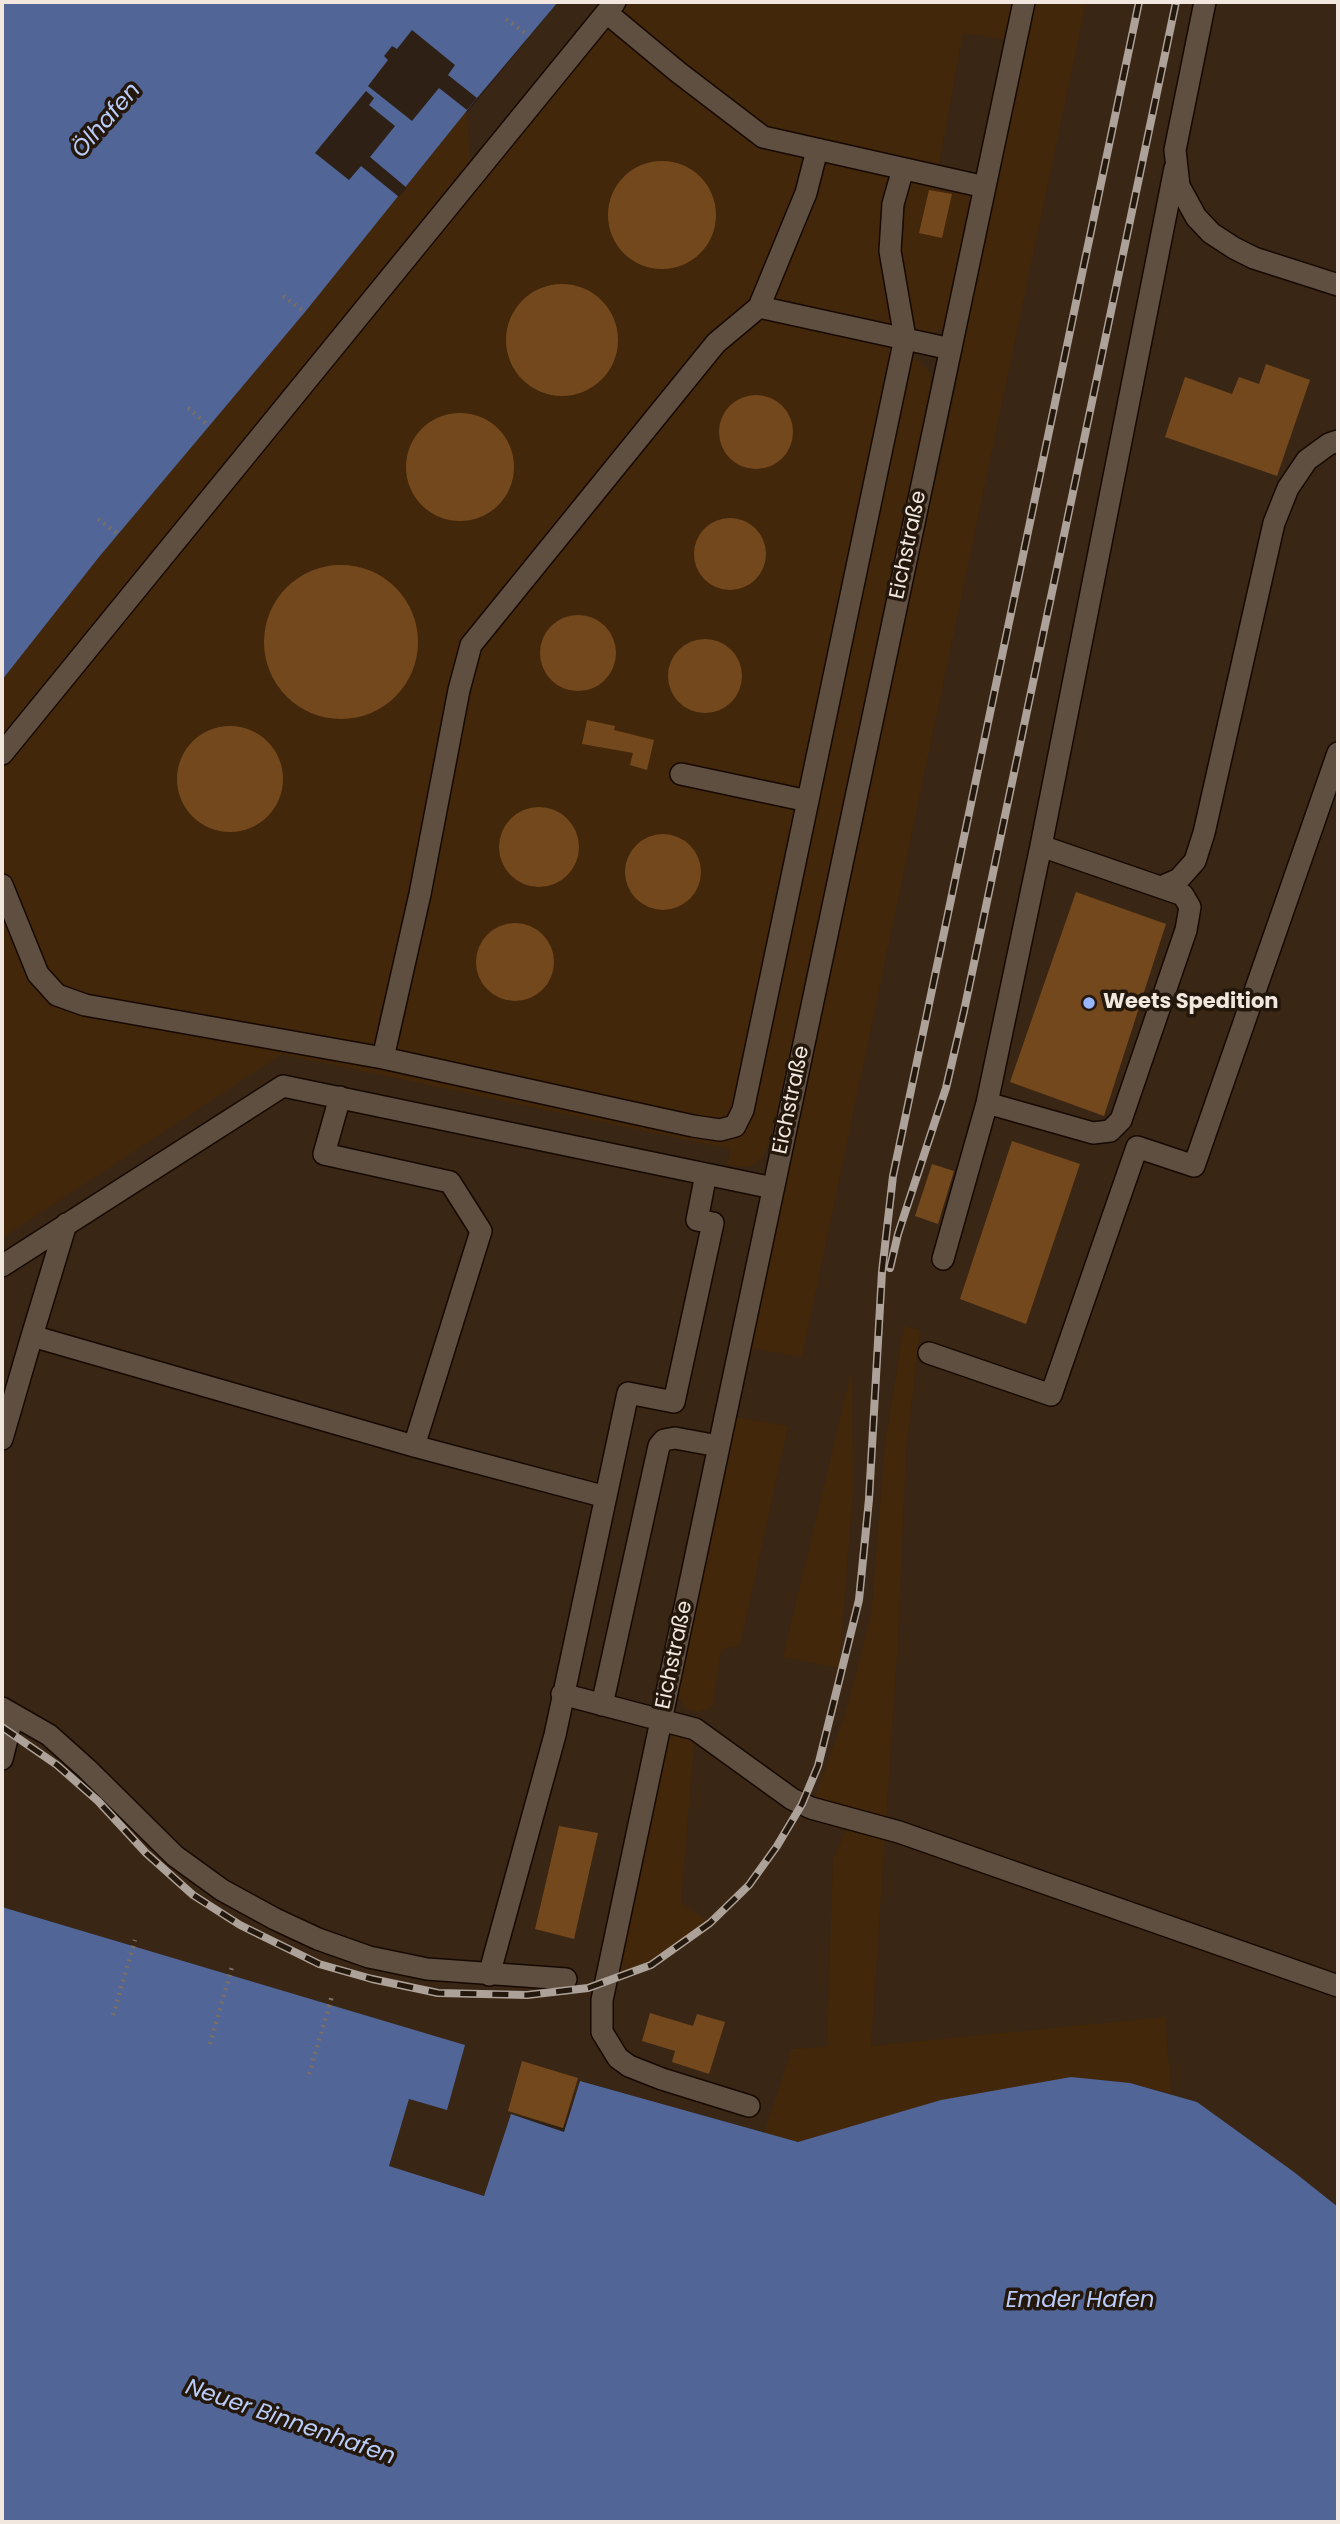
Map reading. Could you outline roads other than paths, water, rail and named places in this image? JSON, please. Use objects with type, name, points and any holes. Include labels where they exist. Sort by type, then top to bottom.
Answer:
[{"type":"street","name":"Eichstraße","points":[[748,2106],[662,2079],[629,2066],[618,2058],[603,2032],[601,2017],[604,1991],[1024,2]]},
{"type":"street","points":[[943,1259],[987,1103],[1041,846],[1175,168],[1176,141],[1205,2]]},
{"type":"street","points":[[2,754],[611,7],[678,72],[762,137],[985,187]]},
{"type":"street","points":[[383,1059],[420,894],[459,690],[471,645],[716,343],[759,307],[806,193],[817,150]]},
{"type":"street","points":[[1175,168],[1179,187],[1186,201],[1196,217],[1212,233],[1254,258],[1338,285]]},
{"type":"street","points":[[2,885],[38,974],[57,995],[85,1004],[383,1059],[693,1126],[720,1130],[735,1126],[743,1110],[905,338],[890,251],[893,204],[903,169]]},
{"type":"street","points":[[759,307],[951,349]]},
{"type":"street","points":[[1161,887],[1180,879],[1195,861],[1204,834],[1274,523],[1288,488],[1307,460],[1329,443],[1338,441]]},
{"type":"street","points":[[929,1353],[1051,1395],[1137,1147],[1194,1166],[1338,753]]},
{"type":"street","points":[[681,774],[808,801]]},
{"type":"street","points":[[987,1103],[1093,1133],[1110,1131],[1121,1120],[1186,930],[1190,907],[1183,895],[1041,846]]},
{"type":"street","points":[[2,1266],[283,1086],[773,1188]]},
{"type":"street","points":[[340,1097],[324,1154],[450,1182],[481,1231],[414,1446]]},
{"type":"street","points":[[489,1975],[555,1735],[628,1393],[674,1402],[713,1223],[697,1220],[706,1174]]},
{"type":"street","points":[[2,1439],[66,1224]]},
{"type":"street","points":[[32,1336],[414,1446],[606,1497]]},
{"type":"street","points":[[603,1705],[659,1446],[664,1440],[675,1438],[718,1446]]},
{"type":"street","points":[[562,1695],[695,1729],[792,1799],[811,1808],[899,1832],[1338,1986]]},
{"type":"street","points":[[2,1759],[8,1712],[49,1735],[88,1769],[175,1856],[232,1896],[318,1939],[369,1957],[427,1969],[566,1979]]},
{"type":"water","name":"Ölhafen","points":[[2,2],[558,2],[305,312],[99,557],[2,680]]},
{"type":"water","name":"Emder Hafen","points":[[2,1907],[465,2045],[447,2110],[409,2099],[389,2166],[484,2196],[511,2114],[564,2132],[580,2081],[798,2142],[941,2100],[1071,2077],[1130,2083],[1197,2102],[1338,2207],[1338,2522],[2,2522]]},
{"type":"railway","points":[[2,1727],[57,1765],[98,1801],[146,1853],[193,1895],[240,1925],[319,1964],[438,1993],[527,1995],[588,1988],[651,1965],[710,1923],[749,1885],[777,1846],[802,1804],[818,1766],[859,1600],[869,1499],[882,1272],[893,1176],[1139,2]]},
{"type":"railway","points":[[890,1268],[898,1234],[946,1088],[964,1011],[1176,2]]},
{"type":"place","name":"Weets Spedition","points":[[1089,1003]]},
{"type":"water label","name":"Neuer Binnenhafen","points":[[290,2423]]}]
